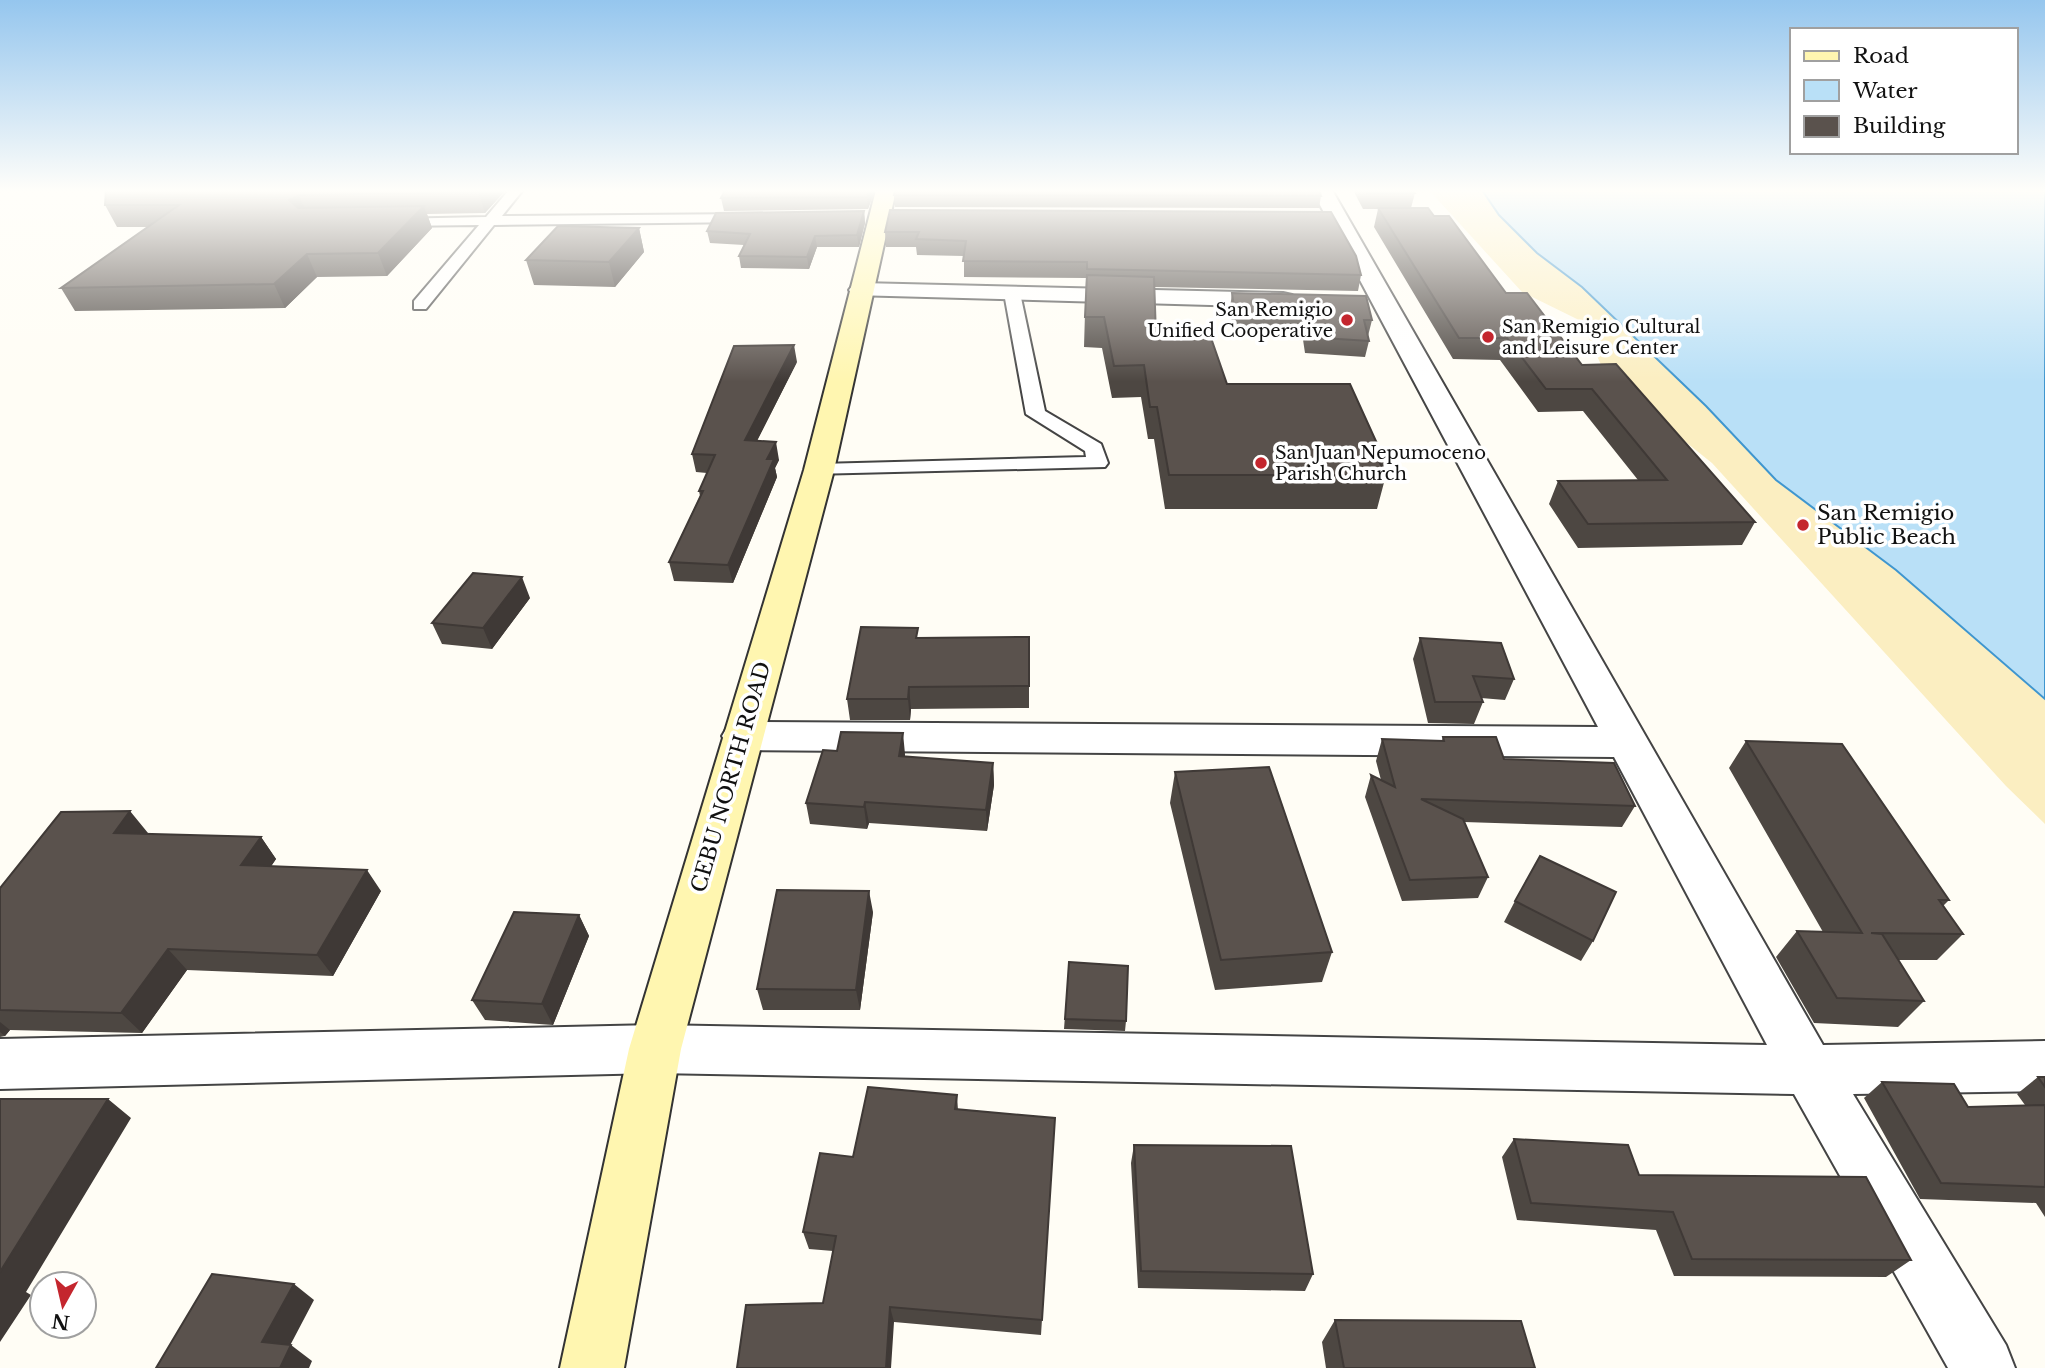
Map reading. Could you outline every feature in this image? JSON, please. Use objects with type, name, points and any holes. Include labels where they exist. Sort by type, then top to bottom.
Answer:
[{"type":"main road","name":"CEBU NORTH ROAD","points":[[592,1368],[654,1049],[741,736],[819,470],[871,254]]},
{"type":"street","points":[[1352,254],[1372,302],[1630,742],[1809,1070],[1983,1368]]},
{"type":"street","points":[[862,290],[1303,300]]},
{"type":"street","points":[[741,736],[1630,742]]},
{"type":"street","points":[[0,1064],[654,1049],[1809,1070],[2045,1066]]},
{"type":"lane","points":[[420,306],[464,254]]},
{"type":"lane","points":[[819,470],[1098,463],[1094,448],[1036,414],[1012,293]]},
{"type":"sand","name":"San Remigio Public Beach","points":[[1487,254],[1538,254],[1582,287],[1706,406],[1776,480],[1896,570],[2045,699],[2045,824],[2006,786],[1712,463],[1608,380],[1581,321],[1522,292]]},
{"type":"water","points":[[1538,254],[2045,254],[2045,699],[1896,570],[1776,480],[1706,406],[1582,287]]},
{"type":"building","points":[[110,254],[318,254],[307,254],[274,284],[61,288]]},
{"type":"building","points":[[532,254],[616,254],[609,262],[526,260]]},
{"type":"building","points":[[740,254],[808,254],[807,257],[739,256]]},
{"type":"building","points":[[964,254],[1355,254],[1361,275],[1087,269],[1087,262],[963,261]]},
{"type":"building","points":[[1407,254],[1477,254],[1506,293],[1527,293],[1582,365],[1616,364],[1755,522],[1588,524],[1558,481],[1667,480],[1592,389],[1546,389],[1507,338],[1459,338]]},
{"type":"building","points":[[1087,275],[1154,277],[1156,336],[1210,335],[1227,384],[1350,384],[1385,461],[1379,461],[1386,475],[1169,475],[1157,407],[1150,407],[1144,365],[1114,366],[1104,317],[1085,317]]},
{"type":"building","points":[[1232,293],[1366,296],[1372,320],[1364,320],[1369,341],[1307,337],[1305,317],[1235,314]]},
{"type":"building","points":[[794,345],[745,440],[776,442],[767,459],[774,459],[728,565],[669,562],[703,491],[699,491],[715,455],[692,454],[734,346]]},
{"type":"building","points":[[473,573],[522,577],[483,628],[432,623]]},
{"type":"building","points":[[861,627],[918,628],[916,638],[1029,637],[1029,686],[909,687],[908,699],[847,699]]},
{"type":"building","points":[[1420,638],[1501,643],[1514,679],[1473,676],[1483,702],[1435,702]]},
{"type":"building","points":[[841,732],[903,733],[899,756],[993,763],[986,810],[865,802],[864,807],[806,803],[823,750],[837,751]]},
{"type":"building","points":[[1443,737],[1496,737],[1504,759],[1614,763],[1635,806],[1421,799],[1463,819],[1488,877],[1410,880],[1371,775],[1395,787],[1382,739],[1444,741]]},
{"type":"building","points":[[1746,741],[1842,744],[1949,900],[1939,900],[1963,934],[1871,933],[1882,934],[1924,1001],[1837,998],[1797,931],[1862,933]]},
{"type":"building","points":[[1269,767],[1332,952],[1221,960],[1175,772]]},
{"type":"building","points":[[130,811],[114,833],[261,837],[241,865],[367,870],[317,955],[168,949],[121,1013],[0,1010],[0,888],[61,812]]},
{"type":"building","points":[[1540,856],[1616,892],[1593,941],[1515,901]]},
{"type":"building","points":[[777,890],[869,891],[856,990],[757,989]]},
{"type":"building","points":[[514,912],[579,915],[542,1004],[472,1000]]},
{"type":"building","points":[[1069,962],[1128,966],[1126,1021],[1065,1019]]},
{"type":"building","points":[[2038,1077],[2045,1077],[2045,1087]]},
{"type":"building","points":[[1882,1082],[1954,1084],[1968,1107],[2045,1105],[2045,1187],[1941,1183]]},
{"type":"building","points":[[868,1087],[957,1095],[955,1109],[1055,1118],[1042,1320],[890,1307],[886,1368],[737,1368],[746,1305],[823,1303],[836,1236],[803,1232],[820,1153],[853,1157]]},
{"type":"building","points":[[0,1099],[108,1099],[0,1272]]},
{"type":"building","points":[[1514,1139],[1628,1145],[1639,1175],[1866,1177],[1911,1260],[1692,1259],[1673,1212],[1531,1203]]},
{"type":"building","points":[[1134,1145],[1291,1146],[1313,1274],[1141,1271]]},
{"type":"building","points":[[212,1274],[294,1284],[262,1342],[291,1345],[280,1368],[156,1368]]},
{"type":"building","points":[[1335,1320],[1521,1321],[1535,1368],[1344,1368]]},
{"type":"place","name":"San Remigio Unified Cooperative","points":[[1347,320]]},
{"type":"place","name":"San Remigio Cultural and Leisure Center","points":[[1488,337]]},
{"type":"place","name":"San Juan Nepumoceno Parish Church","points":[[1261,463]]},
{"type":"place","name":"San Remigio Public Beach","points":[[1803,525]]}]
